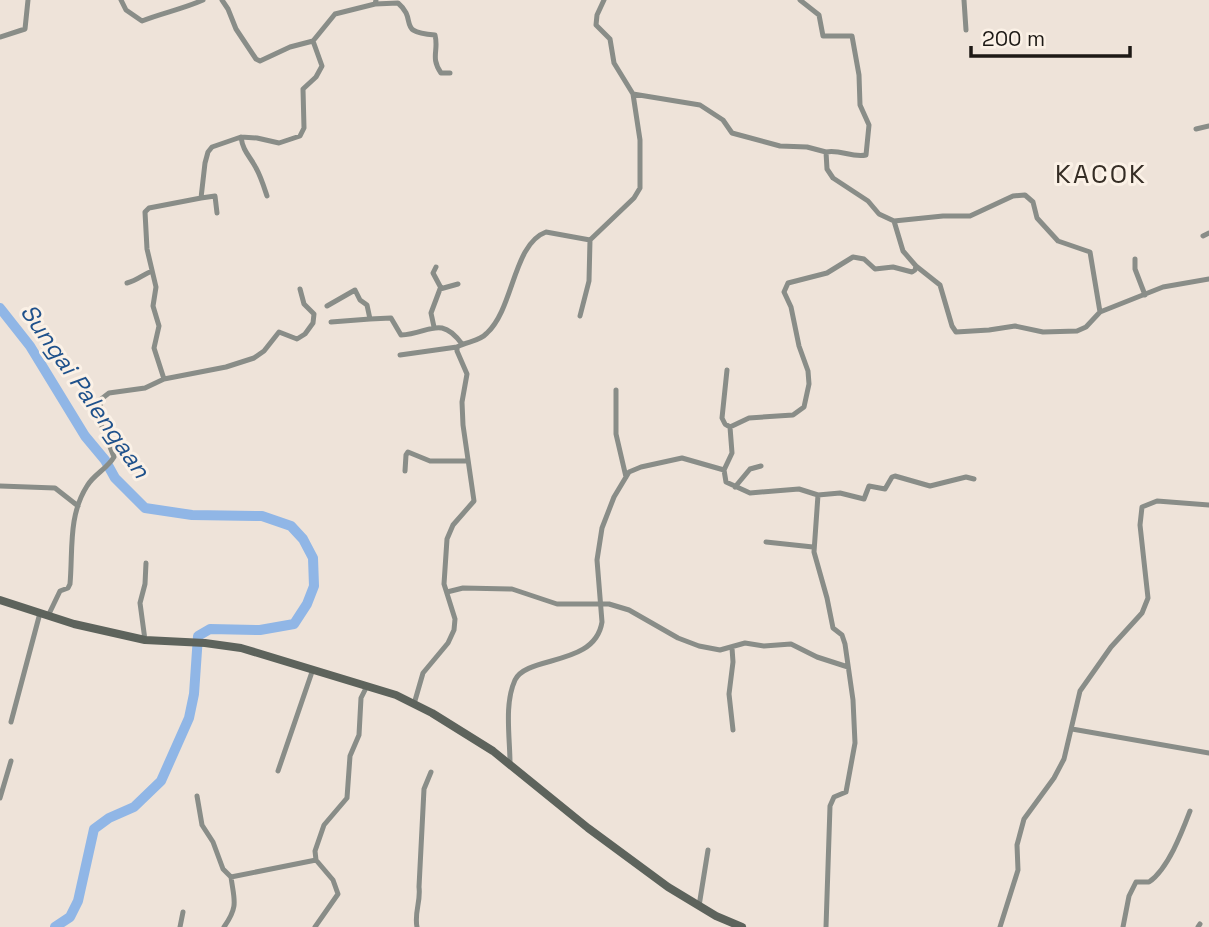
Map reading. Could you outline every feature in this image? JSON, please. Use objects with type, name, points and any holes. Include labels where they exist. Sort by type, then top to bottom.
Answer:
[{"type":"street","points":[[0,37],[25,29],[28,0]]},
{"type":"street","points":[[121,0],[126,10],[142,21],[203,0]]},
{"type":"street","points":[[222,0],[236,29],[257,60],[262,61],[290,47],[313,41],[335,13],[375,2],[398,3],[405,10],[408,23],[415,32],[435,36],[436,47],[433,54],[436,64],[441,73],[450,73]]},
{"type":"street","points":[[580,316],[589,281],[590,240],[634,198],[640,188],[640,140],[633,94],[614,63],[610,39],[596,25],[604,0]]},
{"type":"street","points":[[633,94],[700,105],[723,120],[732,132],[780,146],[866,155],[868,122],[860,105],[859,75],[852,36],[823,36],[819,15],[800,0]]},
{"type":"street","points":[[964,0],[966,30]]},
{"type":"street","points":[[201,198],[209,149],[241,138],[284,143],[302,134],[303,89],[316,77],[322,66],[313,41]]},
{"type":"street","points":[[1196,130],[1209,126]]},
{"type":"street","points":[[241,138],[243,150],[257,170],[267,196]]},
{"type":"street","points":[[826,152],[830,176],[869,201],[879,214],[894,222],[943,216],[970,216],[1013,196],[1025,195],[1033,202],[1037,218],[1058,241],[1090,252],[1100,312]]},
{"type":"street","points":[[164,379],[154,348],[159,326],[153,306],[156,288],[146,238],[145,212],[149,208],[215,196],[217,214]]},
{"type":"street","points":[[894,222],[901,247],[916,266],[940,285],[952,326],[959,333],[1015,326],[1051,333],[1077,331],[1086,327],[1100,312],[1171,285],[1209,279]]},
{"type":"street","points":[[400,355],[449,350],[484,336],[506,306],[531,240],[546,232],[590,240]]},
{"type":"street","points":[[730,427],[749,418],[793,415],[803,407],[810,380],[785,292],[788,283],[827,273],[853,257],[864,259],[878,269],[893,267],[912,272],[916,266]]},
{"type":"street","points":[[1135,259],[1135,269],[1145,295]]},
{"type":"street","points":[[436,267],[433,273],[441,288]]},
{"type":"street","points":[[127,283],[152,271]]},
{"type":"street","points":[[441,288],[458,284]]},
{"type":"street","points":[[434,327],[431,311],[441,288]]},
{"type":"street","points":[[11,722],[44,615],[60,591],[68,588],[70,584],[70,540],[78,506],[92,479],[111,462],[114,455],[99,413],[101,398],[109,393],[145,388],[164,379],[226,367],[254,358],[264,351],[279,332],[294,339],[302,337],[312,326],[315,316],[304,304],[300,289]]},
{"type":"street","points":[[327,306],[355,290],[360,300],[367,304],[370,319]]},
{"type":"street","points":[[331,322],[391,317],[402,336],[434,327],[449,329],[459,345]]},
{"type":"street","points":[[414,704],[423,673],[448,642],[454,630],[456,619],[444,578],[449,532],[474,500],[462,409],[467,374],[457,351],[459,345]]},
{"type":"street","points":[[727,370],[722,418],[730,427]]},
{"type":"street","points":[[616,390],[616,434],[626,477]]},
{"type":"street","points":[[730,427],[732,453],[724,470],[725,480],[750,493],[791,489],[818,495],[840,493],[863,500],[869,486],[884,489],[895,476],[930,486],[965,477],[974,479]]},
{"type":"street","points":[[405,471],[408,452],[430,461],[467,461]]},
{"type":"street","points":[[509,763],[510,710],[515,680],[528,668],[562,660],[582,649],[595,638],[601,627],[597,560],[602,528],[626,477],[636,468],[682,458],[724,470]]},
{"type":"street","points":[[735,487],[750,469],[761,466]]},
{"type":"street","points":[[0,486],[55,488],[78,506]]},
{"type":"street","points":[[818,495],[813,547],[833,628],[843,637],[853,700],[855,748],[846,793],[834,797],[831,803],[826,927]]},
{"type":"street","points":[[1000,927],[1018,870],[1017,845],[1024,819],[1054,778],[1064,759],[1077,700],[1085,682],[1111,647],[1142,614],[1146,604],[1140,525],[1142,507],[1157,501],[1209,505]]},
{"type":"street","points":[[766,542],[813,547]]},
{"type":"street","points":[[145,640],[140,603],[145,584],[146,563]]},
{"type":"street","points":[[447,592],[463,588],[512,589],[557,604],[601,602],[629,610],[690,644],[710,649],[732,648],[745,643],[764,646],[791,644],[817,657],[848,667]]},
{"type":"street","points":[[0,600],[44,615],[145,640],[241,648],[396,695],[460,730],[509,763],[660,882],[726,924],[742,927]]},
{"type":"street","points":[[732,648],[729,694],[733,730]]},
{"type":"street","points":[[278,771],[313,669]]},
{"type":"street","points":[[316,927],[336,899],[338,891],[333,880],[316,860],[315,851],[321,831],[347,798],[351,756],[359,735],[360,703],[368,686]]},
{"type":"street","points":[[1072,729],[1209,753]]},
{"type":"street","points":[[0,798],[11,761]]},
{"type":"street","points":[[417,927],[415,910],[420,901],[424,789],[430,772]]},
{"type":"street","points":[[197,796],[202,825],[213,842],[223,869],[231,877],[236,902],[224,927]]},
{"type":"street","points":[[1123,927],[1129,895],[1136,882],[1149,883],[1155,878],[1176,844],[1191,811]]},
{"type":"street","points":[[699,906],[708,850]]},
{"type":"street","points":[[231,877],[316,860]]},
{"type":"street","points":[[180,927],[183,912]]},
{"type":"waterway","name":"Sungai Palengaan","points":[[0,308],[30,346],[85,436],[105,460],[115,478],[145,508],[192,515],[262,516],[291,526],[303,539],[313,558],[314,586],[307,604],[294,624],[260,630],[210,629],[198,636],[194,694],[189,718],[161,781],[134,807],[109,818],[94,829],[78,901],[70,917],[55,927]]},
{"type":"district","name":"KACOK","points":[[1101,174]]}]
